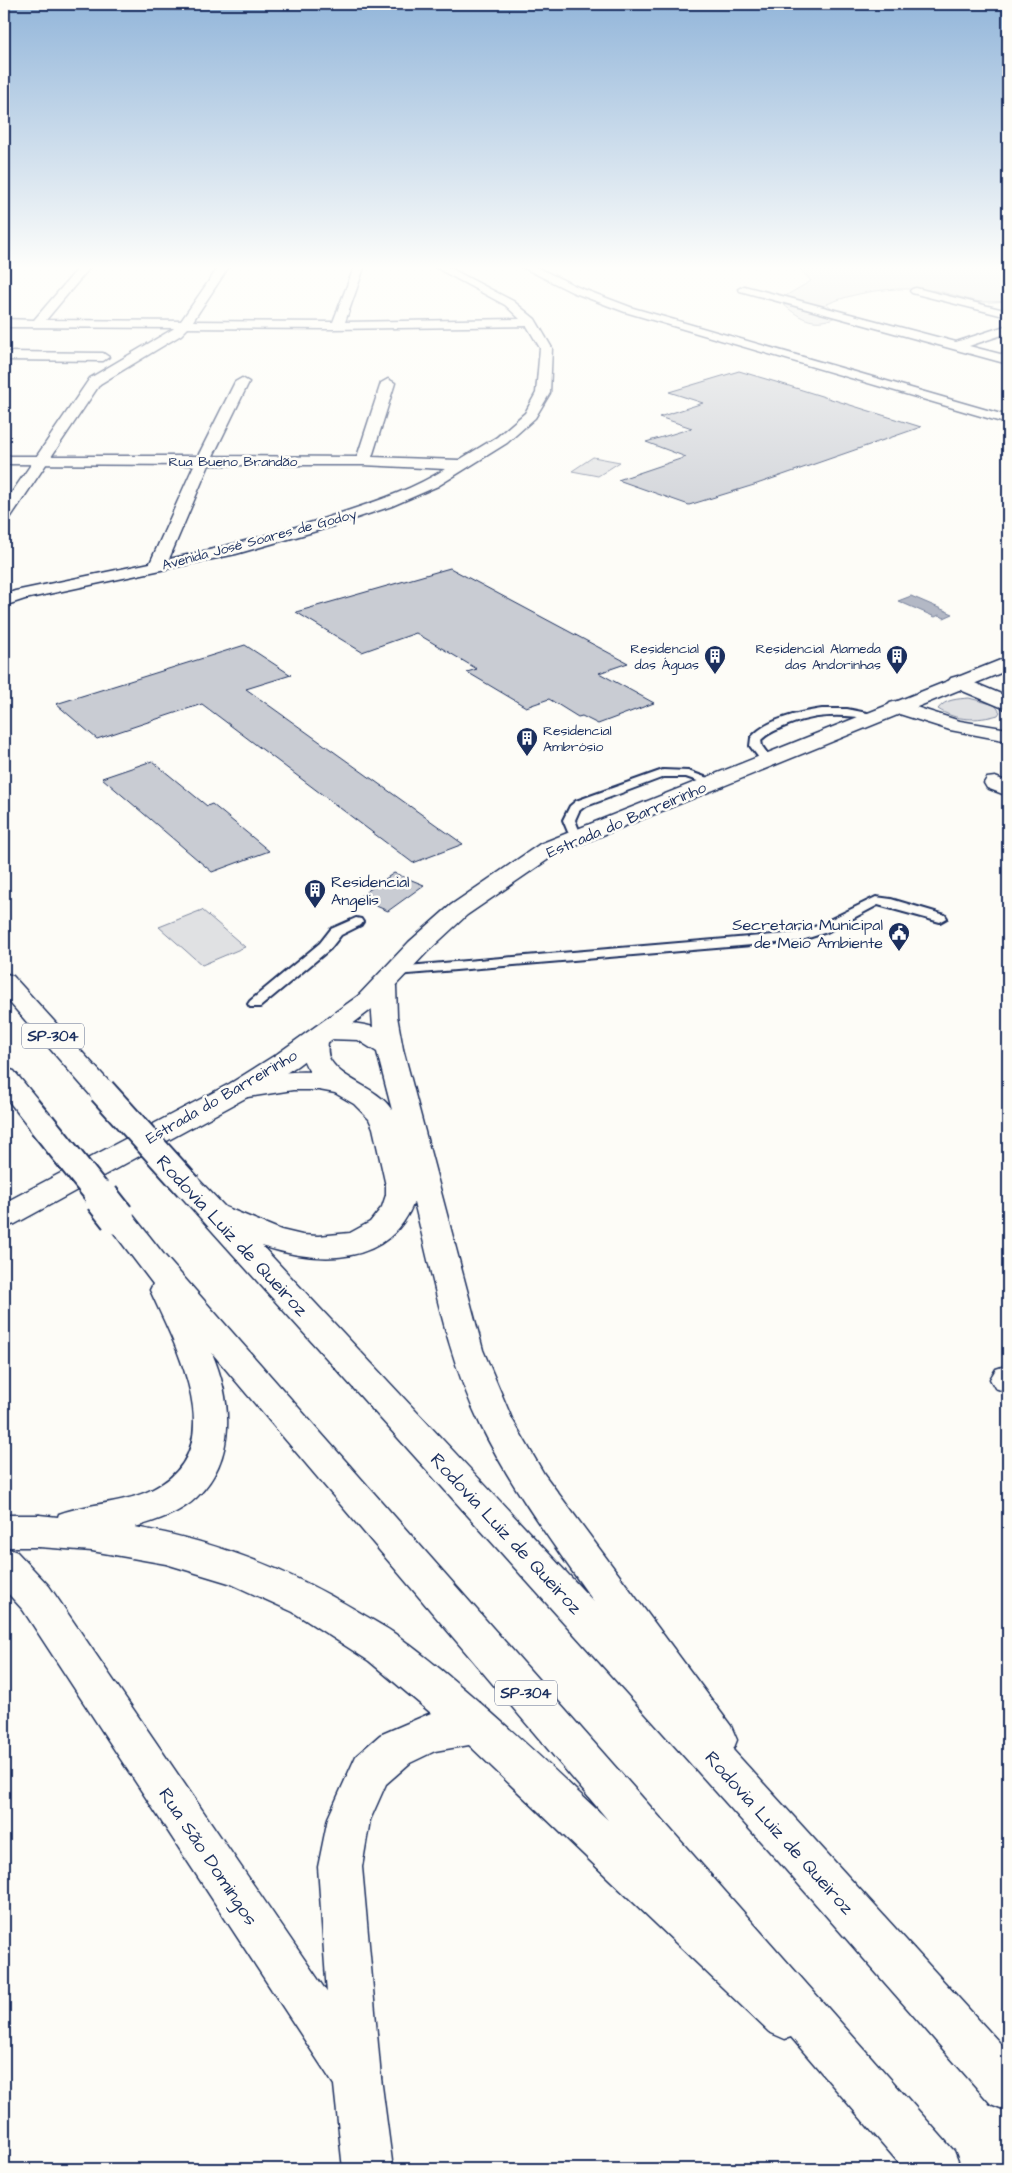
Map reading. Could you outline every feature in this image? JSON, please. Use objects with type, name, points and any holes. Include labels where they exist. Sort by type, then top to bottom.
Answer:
[{"type":"main road","points":[[4,515],[85,393],[95,382],[121,366]]},
{"type":"main road","name":"Avenida José Soares de Godoy","points":[[4,601],[12,596],[236,549],[330,522],[386,503],[425,486],[502,440],[530,415],[543,393],[546,366]]},
{"type":"main road","points":[[824,366],[1008,420]]},
{"type":"main road","points":[[157,567],[203,461],[242,382]]},
{"type":"main road","points":[[363,461],[388,384]]},
{"type":"main road","points":[[978,411],[1001,402]]},
{"type":"main road","name":"Rua Bueno Brandão","points":[[4,460],[363,461],[462,465]]},
{"type":"main road","name":"Estrada do Barreirinho","points":[[4,1216],[240,1089],[322,1036],[367,1001],[390,979],[418,947],[459,910],[548,849],[872,716],[1008,663]]},
{"type":"main road","points":[[958,682],[1008,704]]},
{"type":"main road","points":[[897,707],[975,730],[1008,735]]},
{"type":"main road","points":[[975,730],[1001,722],[1008,716]]},
{"type":"main road","points":[[390,979],[384,1016],[390,1049],[467,1350],[496,1422],[531,1485],[794,1847]]},
{"type":"main road","name":"Rodovia Luiz de Queiroz","points":[[4,981],[199,1198],[794,1847],[1008,2087]]},
{"type":"main road","points":[[199,1198],[264,1237],[313,1248],[338,1247],[364,1240],[383,1228],[397,1209],[402,1193],[386,1124],[372,1103],[346,1088],[318,1065],[313,1052],[322,1036],[359,1031],[374,1036],[390,1049]]},
{"type":"main road","name":"SP-304","points":[[4,1077],[154,1264],[936,2169]]},
{"type":"main road","points":[[240,1089],[288,1080],[318,1082],[346,1088]]},
{"type":"main road","points":[[21,1531],[116,1518],[149,1508],[181,1491],[200,1471],[211,1437],[206,1381],[154,1264]]},
{"type":"main road","points":[[21,1531],[92,1535],[166,1548],[237,1569],[306,1600],[383,1648],[476,1725],[894,2119]]},
{"type":"main road","name":"Rua São Domingos","points":[[4,1563],[36,1598],[357,2078],[368,2169]]},
{"type":"main road","points":[[357,2078],[340,1867],[349,1818],[371,1770],[395,1749],[431,1732],[476,1725]]},
{"type":"lane","points":[[766,760],[756,746],[755,741],[761,734],[780,724],[812,712],[822,711],[852,712],[872,716]]},
{"type":"lane","points":[[580,837],[574,832],[569,820],[574,809],[580,804],[663,773],[688,774],[712,783]]},
{"type":"lane","points":[[390,979],[800,937],[822,929],[876,901],[886,902],[940,918]]},
{"type":"lane","points":[[255,1004],[325,946],[336,932],[356,922]]},
{"type":"shaded area","points":[[593,457],[620,462],[598,476],[572,471]]},
{"type":"shaded area","points":[[911,596],[953,614],[944,618],[939,615],[935,617],[898,601]]},
{"type":"shaded area","points":[[969,698],[995,705],[1000,712],[998,715],[990,717],[967,719],[952,716],[938,709],[948,701]]},
{"type":"shaded area","points":[[202,910],[245,947],[202,965],[159,927]]},
{"type":"building","points":[[739,371],[921,427],[754,485],[689,505],[618,480],[686,457],[646,442],[692,428],[659,417],[703,403],[669,392]]},
{"type":"building","points":[[450,568],[628,663],[599,673],[654,703],[598,724],[582,716],[578,717],[549,699],[526,707],[467,672],[477,669],[416,633],[362,652],[296,612]]},
{"type":"building","points":[[245,645],[291,675],[246,689],[463,844],[413,863],[202,704],[97,739],[56,704]]},
{"type":"building","points":[[152,761],[207,806],[212,804],[269,851],[212,872],[102,778]]},
{"type":"building","points":[[394,873],[424,885],[388,911],[357,898]]},
{"type":"place","name":"Residencial das Águas","points":[[715,675]]},
{"type":"place","name":"Residencial Alameda das Andorinhas","points":[[897,675]]},
{"type":"place","name":"Residencial Ambrósio","points":[[527,757]]},
{"type":"place","name":"Residencial Angelis","points":[[315,909]]},
{"type":"place","name":"Secretaria Municipal de Meio Ambiente","points":[[899,952]]}]
